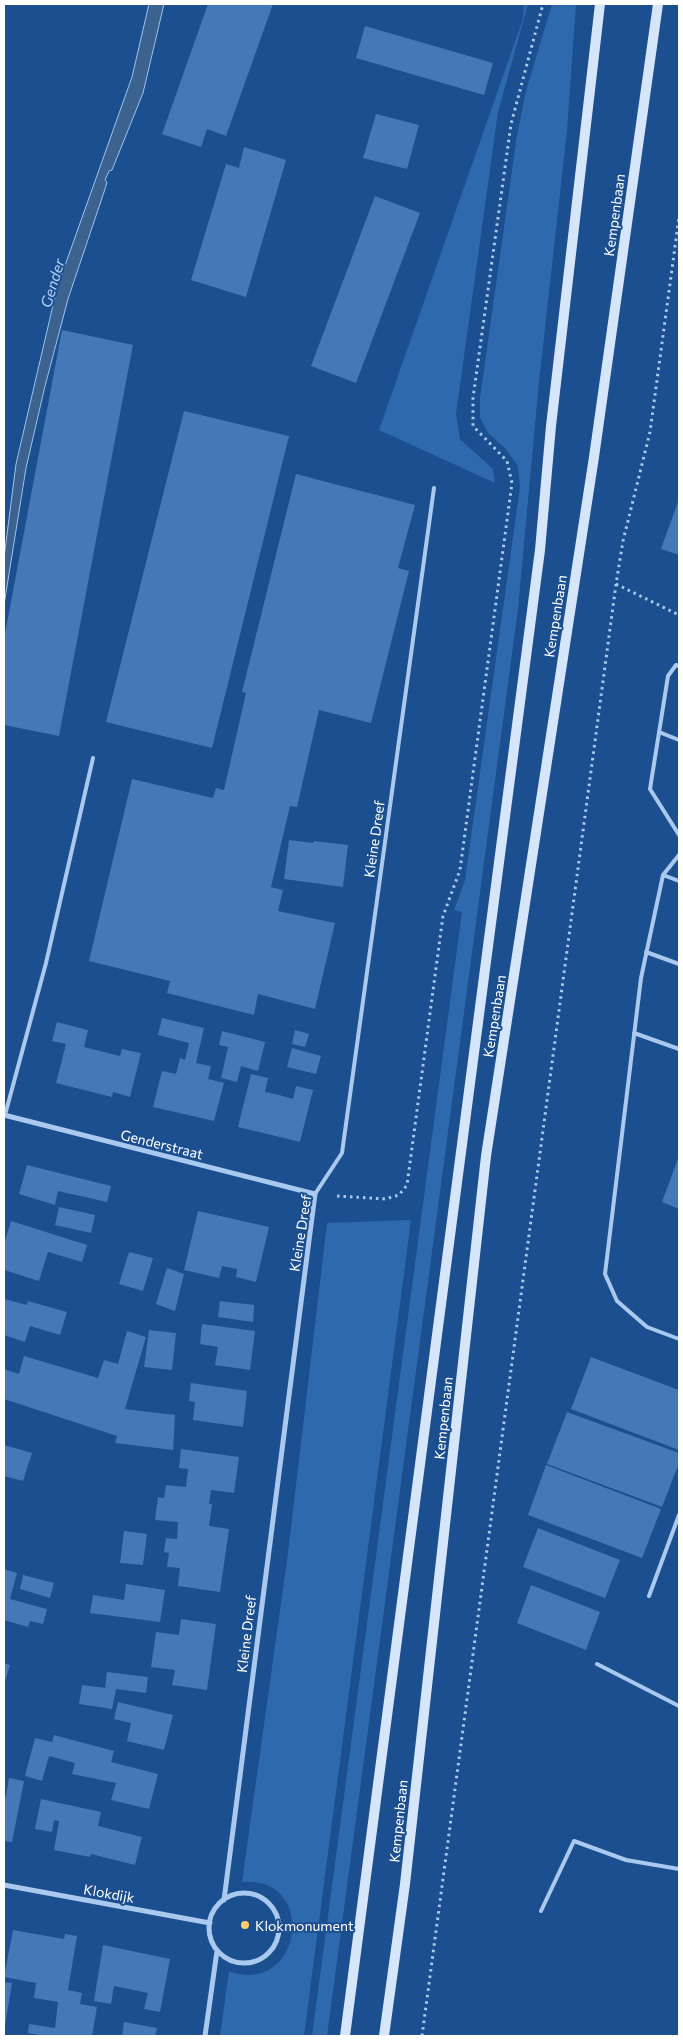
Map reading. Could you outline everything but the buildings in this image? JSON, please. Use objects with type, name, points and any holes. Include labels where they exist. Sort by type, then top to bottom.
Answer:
[{"type":"main road","name":"Kempenbaan","points":[[345,2036],[540,550],[551,426],[600,4]]},
{"type":"main road","name":"Kempenbaan","points":[[384,2036],[405,1884],[486,1156],[594,457],[658,4]]},
{"type":"street","name":"Genderstraat","points":[[4,1116],[315,1194]]},
{"type":"street","name":"Kleine Dreef","points":[[210,1923],[216,1908],[224,1900],[315,1194]]},
{"type":"street","name":"Klokdijk","points":[[4,1885],[210,1923]]},
{"type":"street","points":[[210,1923],[211,1940],[217,1951],[226,1959],[237,1963],[249,1963],[261,1959],[270,1952],[277,1942],[278,1918],[266,1900],[256,1895],[244,1893],[224,1900]]},
{"type":"street","points":[[205,2036],[217,1951]]},
{"type":"lane","name":"Kleine Dreef","points":[[315,1194],[342,1153],[434,488]]},
{"type":"lane","points":[[679,666],[676,665],[668,676],[650,789],[679,835]]},
{"type":"lane","points":[[659,732],[679,740]]},
{"type":"lane","points":[[4,1116],[46,963],[93,758]]},
{"type":"lane","points":[[679,855],[663,875],[641,978],[605,1274],[617,1301],[647,1327],[679,1339]]},
{"type":"lane","points":[[663,875],[679,881]]},
{"type":"lane","points":[[646,952],[679,964]]},
{"type":"lane","points":[[634,1033],[679,1049]]},
{"type":"lane","points":[[649,1596],[679,1515]]},
{"type":"lane","points":[[597,1664],[679,1706]]},
{"type":"lane","points":[[541,1911],[574,1841],[626,1860],[679,1869]]},
{"type":"path","points":[[315,1194],[386,1199],[400,1195],[407,1185],[443,916],[460,870],[512,483],[507,461],[474,426],[473,398],[511,124],[543,4]]},
{"type":"path","points":[[422,2036],[616,584],[623,541],[650,432],[679,217]]},
{"type":"path","points":[[616,584],[679,615]]},
{"type":"shaded area","points":[[149,4],[164,4],[143,93],[112,170],[109,171],[105,180],[107,182],[105,189],[68,299],[26,468],[4,605],[4,558],[16,464],[57,288],[132,77]]},
{"type":"shaded area","points":[[524,4],[528,4],[498,112],[456,414],[460,439],[493,469],[495,483],[379,430],[523,19]]},
{"type":"shaded area","points":[[552,4],[576,4],[567,131],[539,382],[518,609],[327,2036],[312,2036],[462,912],[454,910],[465,880],[520,487],[518,466],[505,448],[488,433],[480,417],[480,398],[517,135],[526,91]]},
{"type":"shaded area","points":[[411,1220],[304,2036],[220,2036],[229,1971],[254,1975],[273,1968],[285,1953],[292,1934],[291,1914],[283,1897],[267,1885],[242,1882],[288,1553],[327,1223]]},
{"type":"place","name":"Klokmonument","points":[[245,1925]]},
{"type":"water label","name":"Gender","points":[[52,283]]}]
